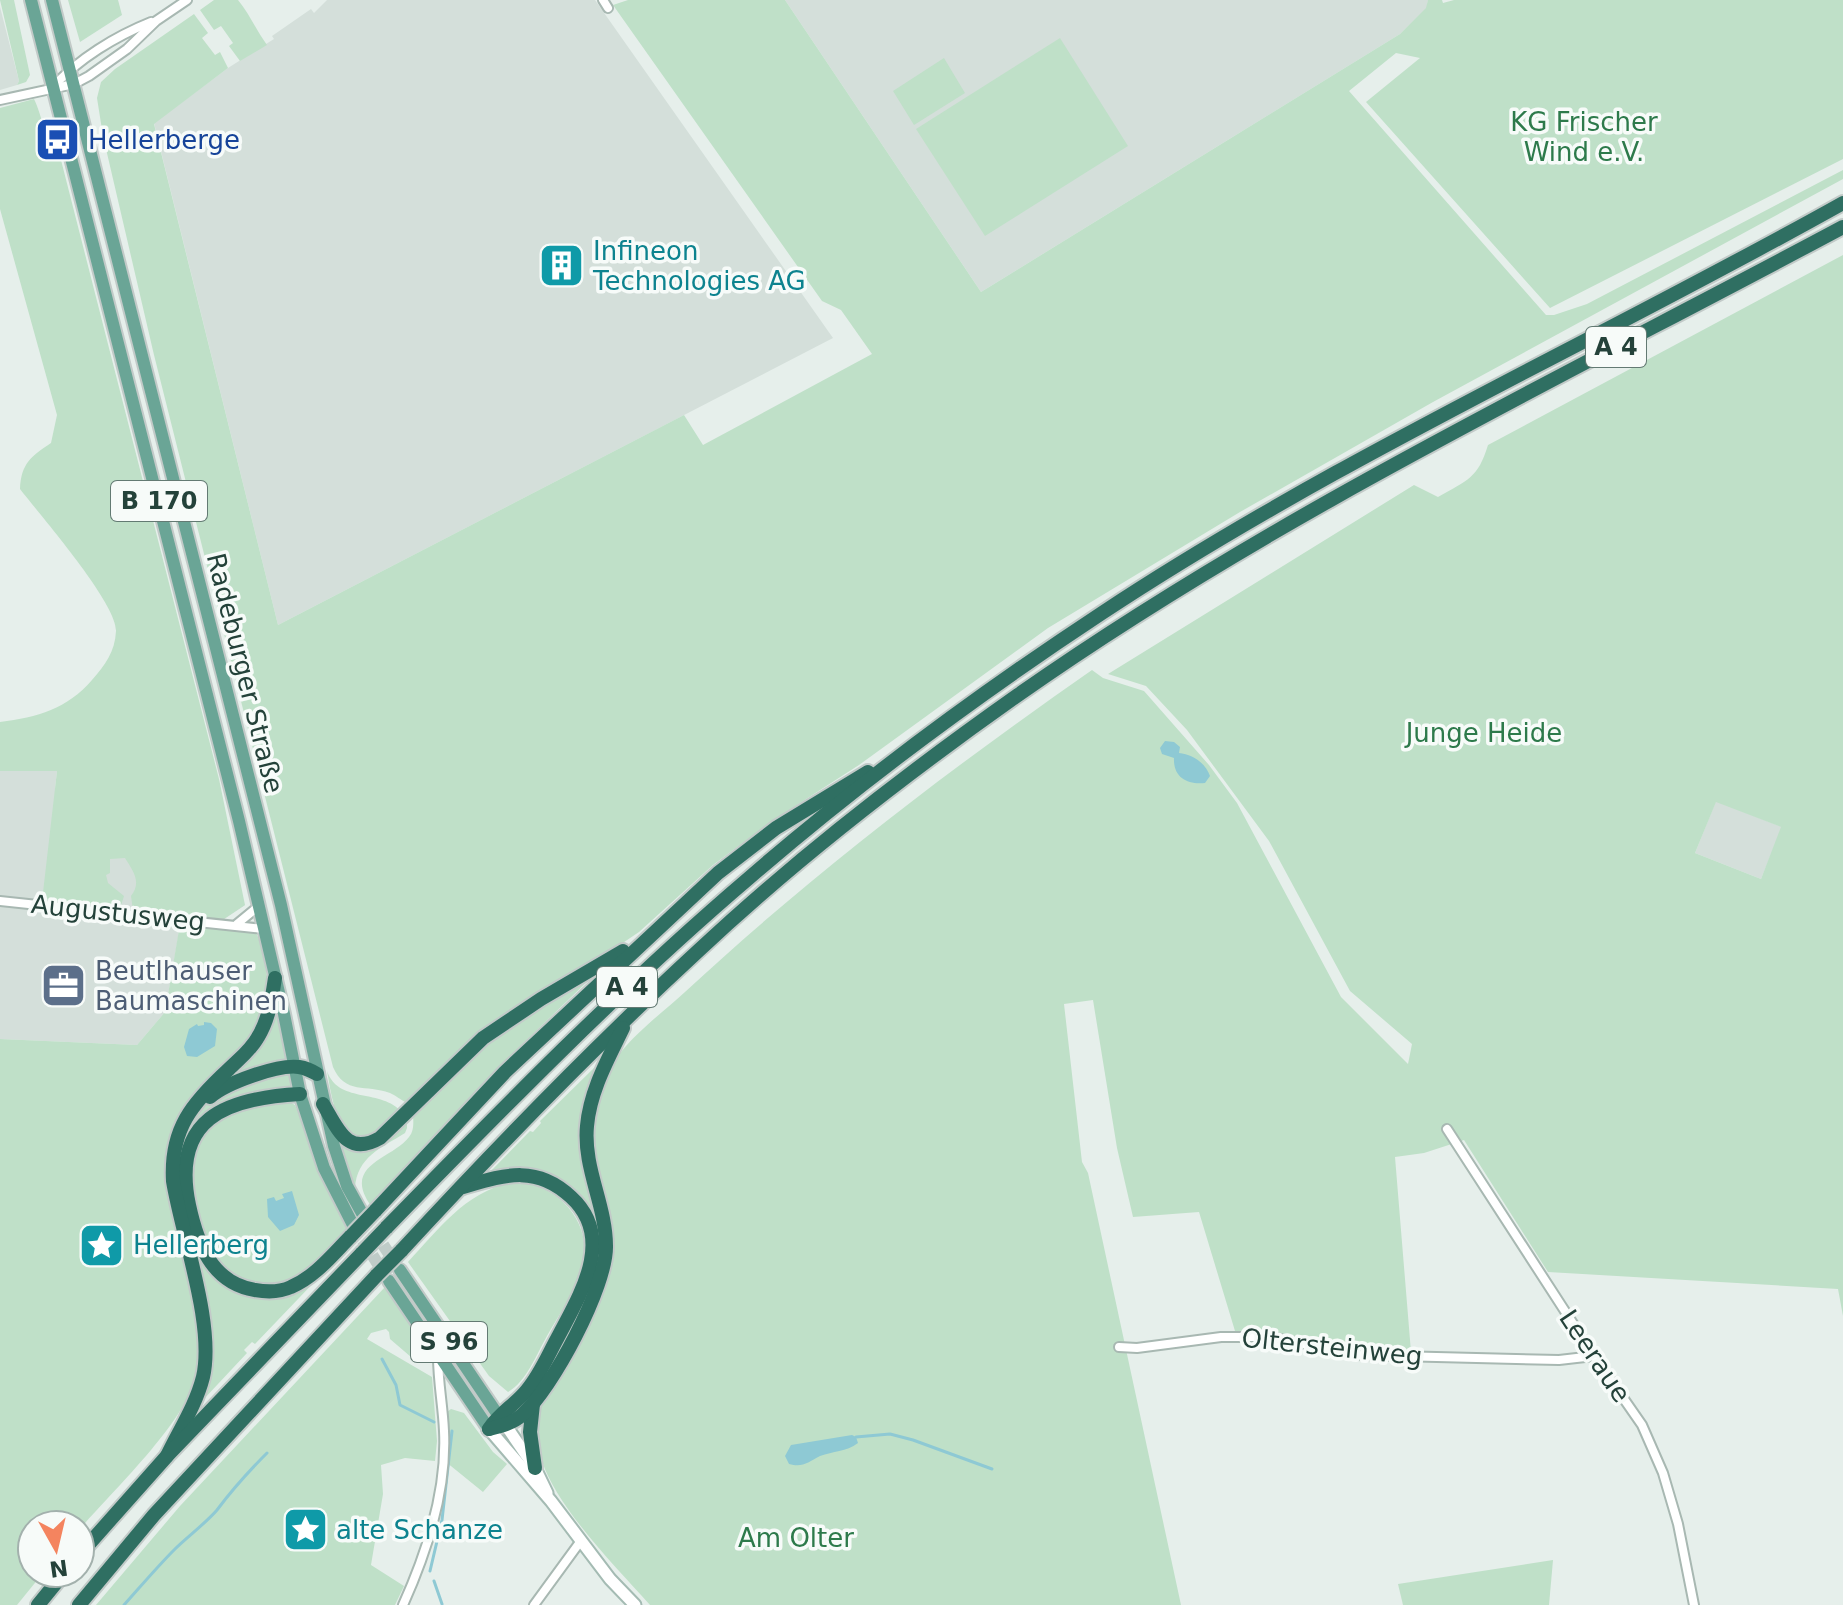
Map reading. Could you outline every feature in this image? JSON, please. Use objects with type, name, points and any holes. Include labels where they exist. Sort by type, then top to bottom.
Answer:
[{"type":"highway","name":"A 4","points":[[96,1536],[167,1456],[386,1228],[614,999],[749,877],[887,766],[958,712],[1102,613],[1251,521],[1843,203]]},
{"type":"highway","name":"A 4","points":[[79,1605],[154,1515],[383,1278],[401,1251],[459,1189],[698,951],[841,828],[969,730],[1084,650],[1210,570],[1345,492],[1843,227]]},
{"type":"highway","points":[[300,1094],[238,1104],[212,1116],[198,1130],[185,1162],[185,1182],[196,1234],[211,1265],[239,1286],[264,1291],[291,1287],[303,1280],[505,1072],[651,934],[757,842],[860,775],[887,766]]},
{"type":"highway","points":[[323,1104],[343,1137],[358,1145],[380,1138],[471,1049],[498,1027],[651,934]]},
{"type":"highway","points":[[167,1456],[198,1391],[205,1362],[204,1324],[173,1181],[176,1137],[195,1103],[258,1038],[269,1012],[275,978]]},
{"type":"highway","points":[[502,1420],[519,1418],[533,1404],[592,1302],[606,1262],[605,1230],[586,1151],[587,1125],[600,1077],[626,1020]]},
{"type":"highway","points":[[188,1114],[230,1084],[294,1067],[317,1074]]},
{"type":"highway","points":[[459,1189],[503,1175],[530,1175],[553,1182],[574,1199],[591,1232],[592,1260],[580,1295],[529,1388],[502,1420],[489,1429]]},
{"type":"highway","points":[[533,1404],[530,1432],[535,1468]]},
{"type":"highway","points":[[38,1605],[51,1589]]},
{"type":"main road","name":"Radeburger Straße","points":[[31,0],[259,906],[300,1094],[324,1168],[352,1231]]},
{"type":"main road","name":"Radeburger Straße","points":[[52,0],[278,894],[323,1104],[347,1186],[369,1213]]},
{"type":"main road","name":"S 96","points":[[400,1270],[535,1468],[551,1501]]},
{"type":"main road","name":"S 96","points":[[383,1278],[438,1352],[489,1429],[635,1605]]},
{"type":"street","points":[[0,100],[74,84],[127,49],[156,21],[187,0]]},
{"type":"street","points":[[53,87],[70,68],[133,29],[156,21]]},
{"type":"street","name":"Augustusweg","points":[[0,901],[264,929]]},
{"type":"street","name":"Augustusweg","points":[[236,924],[259,906]]},
{"type":"street","name":"Leeraue","points":[[1447,1129],[1642,1425],[1663,1473],[1678,1524],[1694,1605]]},
{"type":"street","name":"Oltersteinweg","points":[[1119,1347],[1137,1348],[1221,1337],[1270,1337],[1357,1355],[1559,1360],[1594,1356]]},
{"type":"street","points":[[403,1605],[422,1564],[439,1493],[444,1443],[438,1352]]},
{"type":"street","points":[[534,1605],[580,1542]]},
{"type":"shaded area","points":[[327,0],[595,0],[833,338],[278,625],[154,123],[228,68],[274,39],[272,36],[311,9],[314,13]]},
{"type":"shaded area","points":[[785,0],[1428,0],[1427,8],[1400,34],[981,292]]},
{"type":"shaded area","points":[[0,7],[19,81],[17,85],[0,90]]},
{"type":"shaded area","points":[[0,771],[57,771],[55,788],[245,905],[224,919],[182,915],[165,1012],[137,1045],[0,1039]]},
{"type":"shaded area","points":[[1716,801],[1782,827],[1761,879],[1695,853]]},
{"type":"green space","points":[[0,0],[14,0],[30,75],[26,82],[17,85],[19,81]]},
{"type":"green space","points":[[68,0],[118,0],[122,15],[80,42]]},
{"type":"green space","points":[[214,0],[238,0],[267,45],[240,61],[229,46],[233,43],[221,26],[214,30],[200,10]]},
{"type":"green space","name":"KG Frischer Wind e.V.","points":[[628,0],[785,0],[981,292],[1400,34],[1426,8],[1428,0],[1442,0],[1443,3],[1454,0],[1843,0],[1843,159],[1550,308],[1366,102],[1420,58],[1396,53],[1349,91],[1546,315],[1587,304],[1843,170],[1843,179],[1433,402],[1240,512],[1048,628],[859,765],[772,821],[713,865],[639,932],[407,1103],[381,1090],[350,1085],[338,1076],[333,1067],[154,355],[97,98],[101,82],[115,69],[194,14],[208,33],[202,38],[215,55],[220,52],[228,68],[154,124],[278,625],[684,415],[703,445],[872,354],[841,310],[822,301],[613,5]]},
{"type":"green space","points":[[1060,38],[1128,146],[985,236],[916,129]]},
{"type":"green space","points":[[944,58],[965,93],[914,125],[893,91]]},
{"type":"green space","points":[[34,99],[48,140],[61,160],[219,779],[245,905],[224,919],[133,910],[131,896],[136,881],[125,858],[110,859],[110,873],[106,875],[108,883],[124,896],[120,909],[42,901],[57,771],[0,771],[0,722],[51,710],[72,698],[105,663],[114,645],[116,631],[113,618],[91,581],[20,489],[22,473],[28,462],[51,443],[57,415],[0,209],[0,108]]},
{"type":"green space","points":[[1843,255],[1843,1316],[1838,1289],[1548,1272],[1464,1140],[1424,1153],[1395,1157],[1411,1352],[1235,1331],[1199,1212],[1133,1217],[1117,1148],[1093,1000],[1064,1004],[1082,1162],[1088,1173],[1181,1605],[650,1605],[589,1537],[561,1498],[542,1461],[539,1424],[536,1422],[543,1402],[604,1288],[608,1269],[608,1230],[591,1133],[604,1081],[618,1055],[733,948],[832,864],[986,745],[1092,670],[1103,678],[1144,691],[1209,765],[1237,803],[1341,997],[1408,1064],[1412,1044],[1350,991],[1269,841],[1187,730],[1146,686],[1108,674],[1414,485],[1438,497],[1457,486],[1476,471],[1488,445]],"holes":[[[1716,802],[1781,827],[1761,879],[1695,853]]]},
{"type":"green space","points":[[180,924],[256,933],[266,969],[268,992],[262,1020],[252,1038],[179,1116],[168,1148],[168,1189],[198,1322],[198,1369],[192,1389],[166,1431],[96,1511],[16,1509],[16,1589],[30,1589],[17,1605],[0,1605],[0,1039],[137,1045],[165,1012]]},
{"type":"green space","points":[[590,979],[512,1054],[371,1206],[363,1192],[362,1181],[373,1164],[409,1137],[413,1128],[413,1111],[505,1026]]},
{"type":"green space","points":[[275,1000],[288,1063],[227,1078]]},
{"type":"green space","points":[[596,1066],[598,1068],[581,1126],[580,1149],[600,1239],[571,1190],[551,1174],[521,1167],[491,1171]]},
{"type":"green space","points":[[327,1071],[340,1088],[381,1100],[400,1110],[371,1135],[360,1137],[350,1134],[338,1116]]},
{"type":"green space","points":[[290,1074],[293,1089],[225,1103],[178,1159],[183,1138],[192,1121],[217,1096],[250,1082]]},
{"type":"green space","points":[[286,1100],[295,1105],[317,1171],[347,1230],[302,1276],[278,1285],[249,1283],[221,1267],[204,1244],[189,1171],[203,1132],[235,1109]]},
{"type":"green space","points":[[407,1118],[405,1133],[365,1161],[355,1188],[339,1139],[354,1148]]},
{"type":"green space","points":[[514,1182],[544,1189],[568,1207],[577,1219],[585,1249],[581,1274],[573,1292],[526,1374],[508,1392],[489,1376],[408,1262],[468,1203],[497,1187]]},
{"type":"green space","points":[[190,1230],[199,1255],[255,1295],[321,1275],[255,1344],[252,1342],[244,1350],[247,1353],[203,1400],[212,1339]]},
{"type":"green space","points":[[385,1287],[426,1348],[411,1357],[390,1339],[386,1329],[371,1333],[367,1339],[432,1377],[437,1441],[435,1461],[405,1458],[381,1465],[383,1494],[371,1565],[404,1586],[395,1605],[96,1605],[180,1506]]},
{"type":"green space","points":[[451,1409],[464,1413],[493,1452],[507,1464],[483,1492],[446,1462],[447,1412]]},
{"type":"green space","points":[[1553,1560],[1549,1605],[1403,1605],[1398,1584]]},
{"type":"water","points":[[1165,741],[1174,742],[1180,747],[1179,753],[1189,755],[1202,764],[1210,776],[1205,783],[1192,783],[1179,775],[1174,758],[1162,754],[1160,748]]},
{"type":"water","points":[[204,1022],[211,1023],[217,1029],[215,1046],[197,1057],[187,1056],[184,1047],[189,1029],[197,1024],[204,1025]]},
{"type":"water","points":[[292,1191],[299,1215],[294,1225],[280,1231],[268,1217],[267,1199],[274,1197],[276,1201],[284,1198],[282,1194]]},
{"type":"water","points":[[852,1435],[858,1443],[805,1464],[789,1464],[785,1456],[791,1445]]},
{"type":"waterway","points":[[382,1359],[396,1385],[400,1405],[434,1422]]},
{"type":"waterway","points":[[430,1571],[442,1520],[452,1431]]},
{"type":"waterway","points":[[856,1437],[890,1434],[992,1469]]},
{"type":"waterway","points":[[124,1605],[175,1549],[213,1515],[267,1453]]},
{"type":"waterway","points":[[434,1581],[442,1604]]},
{"type":"tunnel","points":[[363,1215],[398,1267]]},
{"type":"tunnel","points":[[353,1225],[387,1278]]},
{"type":"place","name":"Hellerberge","points":[[57,140]]},
{"type":"place","name":"Infineon Technologies AG","points":[[562,266]]},
{"type":"place","name":"Beutlhauser Baumaschinen","points":[[64,986]]},
{"type":"place","name":"Hellerberg","points":[[102,1245]]},
{"type":"place","name":"alte Schanze","points":[[305,1530]]},
{"type":"park label","name":"Junge Heide","points":[[1484,733]]},
{"type":"park label","name":"Am Olter","points":[[796,1538]]}]
